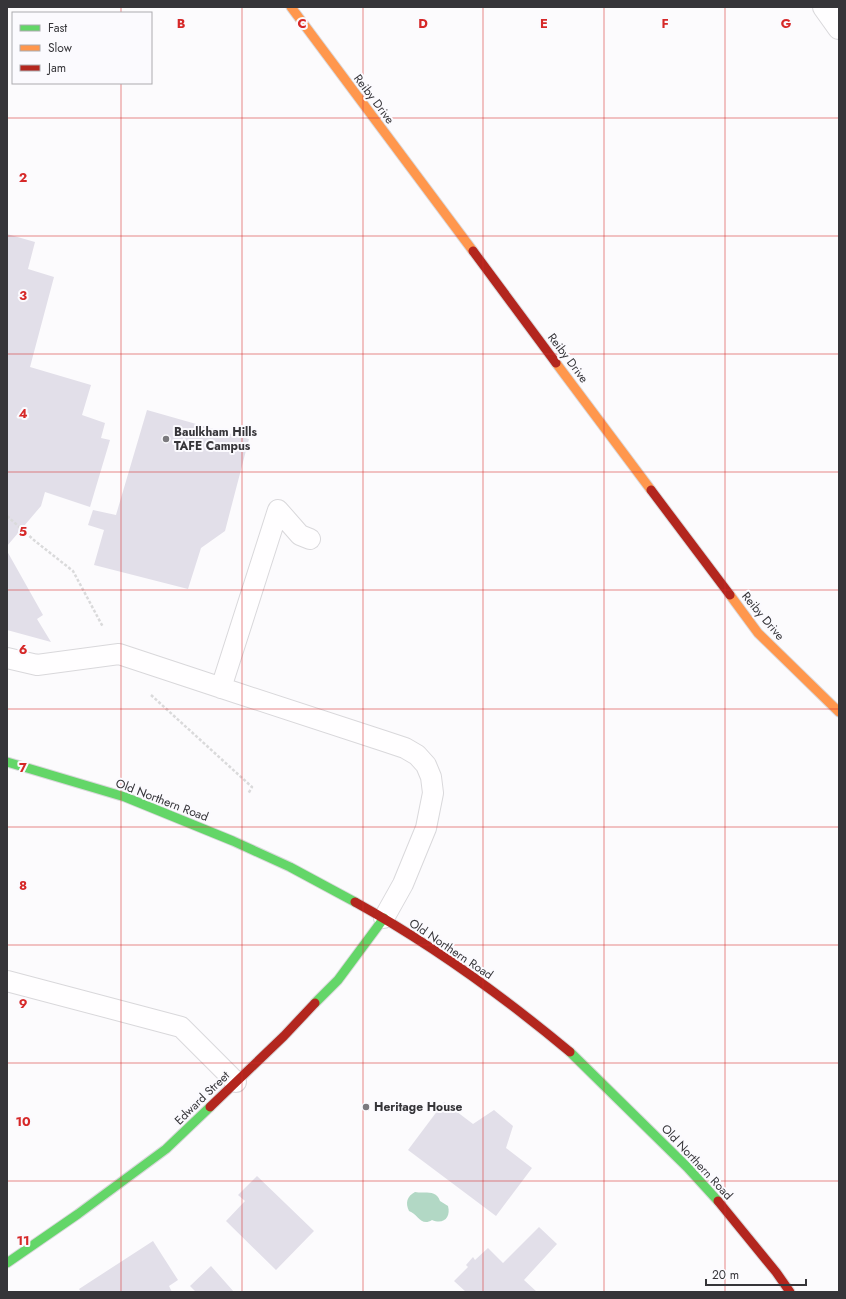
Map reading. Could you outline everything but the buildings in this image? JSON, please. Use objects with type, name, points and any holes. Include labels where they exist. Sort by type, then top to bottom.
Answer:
[{"type":"street","name":"Reiby Drive","points":[[291,7],[758,633],[839,712]]},
{"type":"street","points":[[824,7],[839,28]]},
{"type":"street","name":"Old Northern Road","points":[[7,762],[125,797],[233,841],[290,867],[384,918],[469,974],[512,1006],[576,1058],[610,1089],[687,1167],[723,1207],[776,1272],[790,1292]]},
{"type":"street","name":"Edward Street","points":[[7,1263],[78,1214],[166,1149],[284,1036],[338,980],[384,918]]},
{"type":"lane","points":[[221,688],[278,510],[300,535],[310,539]]},
{"type":"lane","points":[[7,658],[37,665],[119,654],[405,748],[417,755],[426,765],[431,778],[434,793],[426,828],[403,884],[384,918]]},
{"type":"lane","points":[[7,980],[181,1027],[236,1082]]},
{"type":"path","points":[[7,516],[35,541],[73,571],[106,633]]},
{"type":"path","points":[[147,691],[252,787],[248,794]]},
{"type":"shaded area","points":[[415,1192],[433,1193],[436,1195],[440,1201],[448,1206],[449,1210],[446,1219],[443,1221],[432,1220],[425,1222],[409,1211],[407,1205],[408,1200]]},
{"type":"traffic: fast","points":[[7,762],[125,797],[233,841],[290,867],[355,902]]},
{"type":"traffic: fast","points":[[315,1003],[338,980],[384,918]]},
{"type":"traffic: fast","points":[[570,1052],[687,1167],[718,1201]]},
{"type":"traffic: fast","points":[[7,1263],[78,1214],[166,1149],[210,1107]]},
{"type":"traffic: slow","points":[[291,7],[473,251]]},
{"type":"traffic: slow","points":[[556,363],[651,490]]},
{"type":"traffic: slow","points":[[730,595],[758,633],[839,712]]},
{"type":"traffic: jam","points":[[473,251],[556,363]]},
{"type":"traffic: jam","points":[[651,490],[730,595]]},
{"type":"traffic: jam","points":[[355,902],[439,953],[493,991],[570,1052]]},
{"type":"traffic: jam","points":[[210,1107],[284,1036],[315,1003]]},
{"type":"traffic: jam","points":[[718,1201],[776,1272],[790,1292]]},
{"type":"place","name":"Baulkham Hills TAFE Campus","points":[[166,439]]},
{"type":"place","name":"Heritage House","points":[[366,1107]]}]
